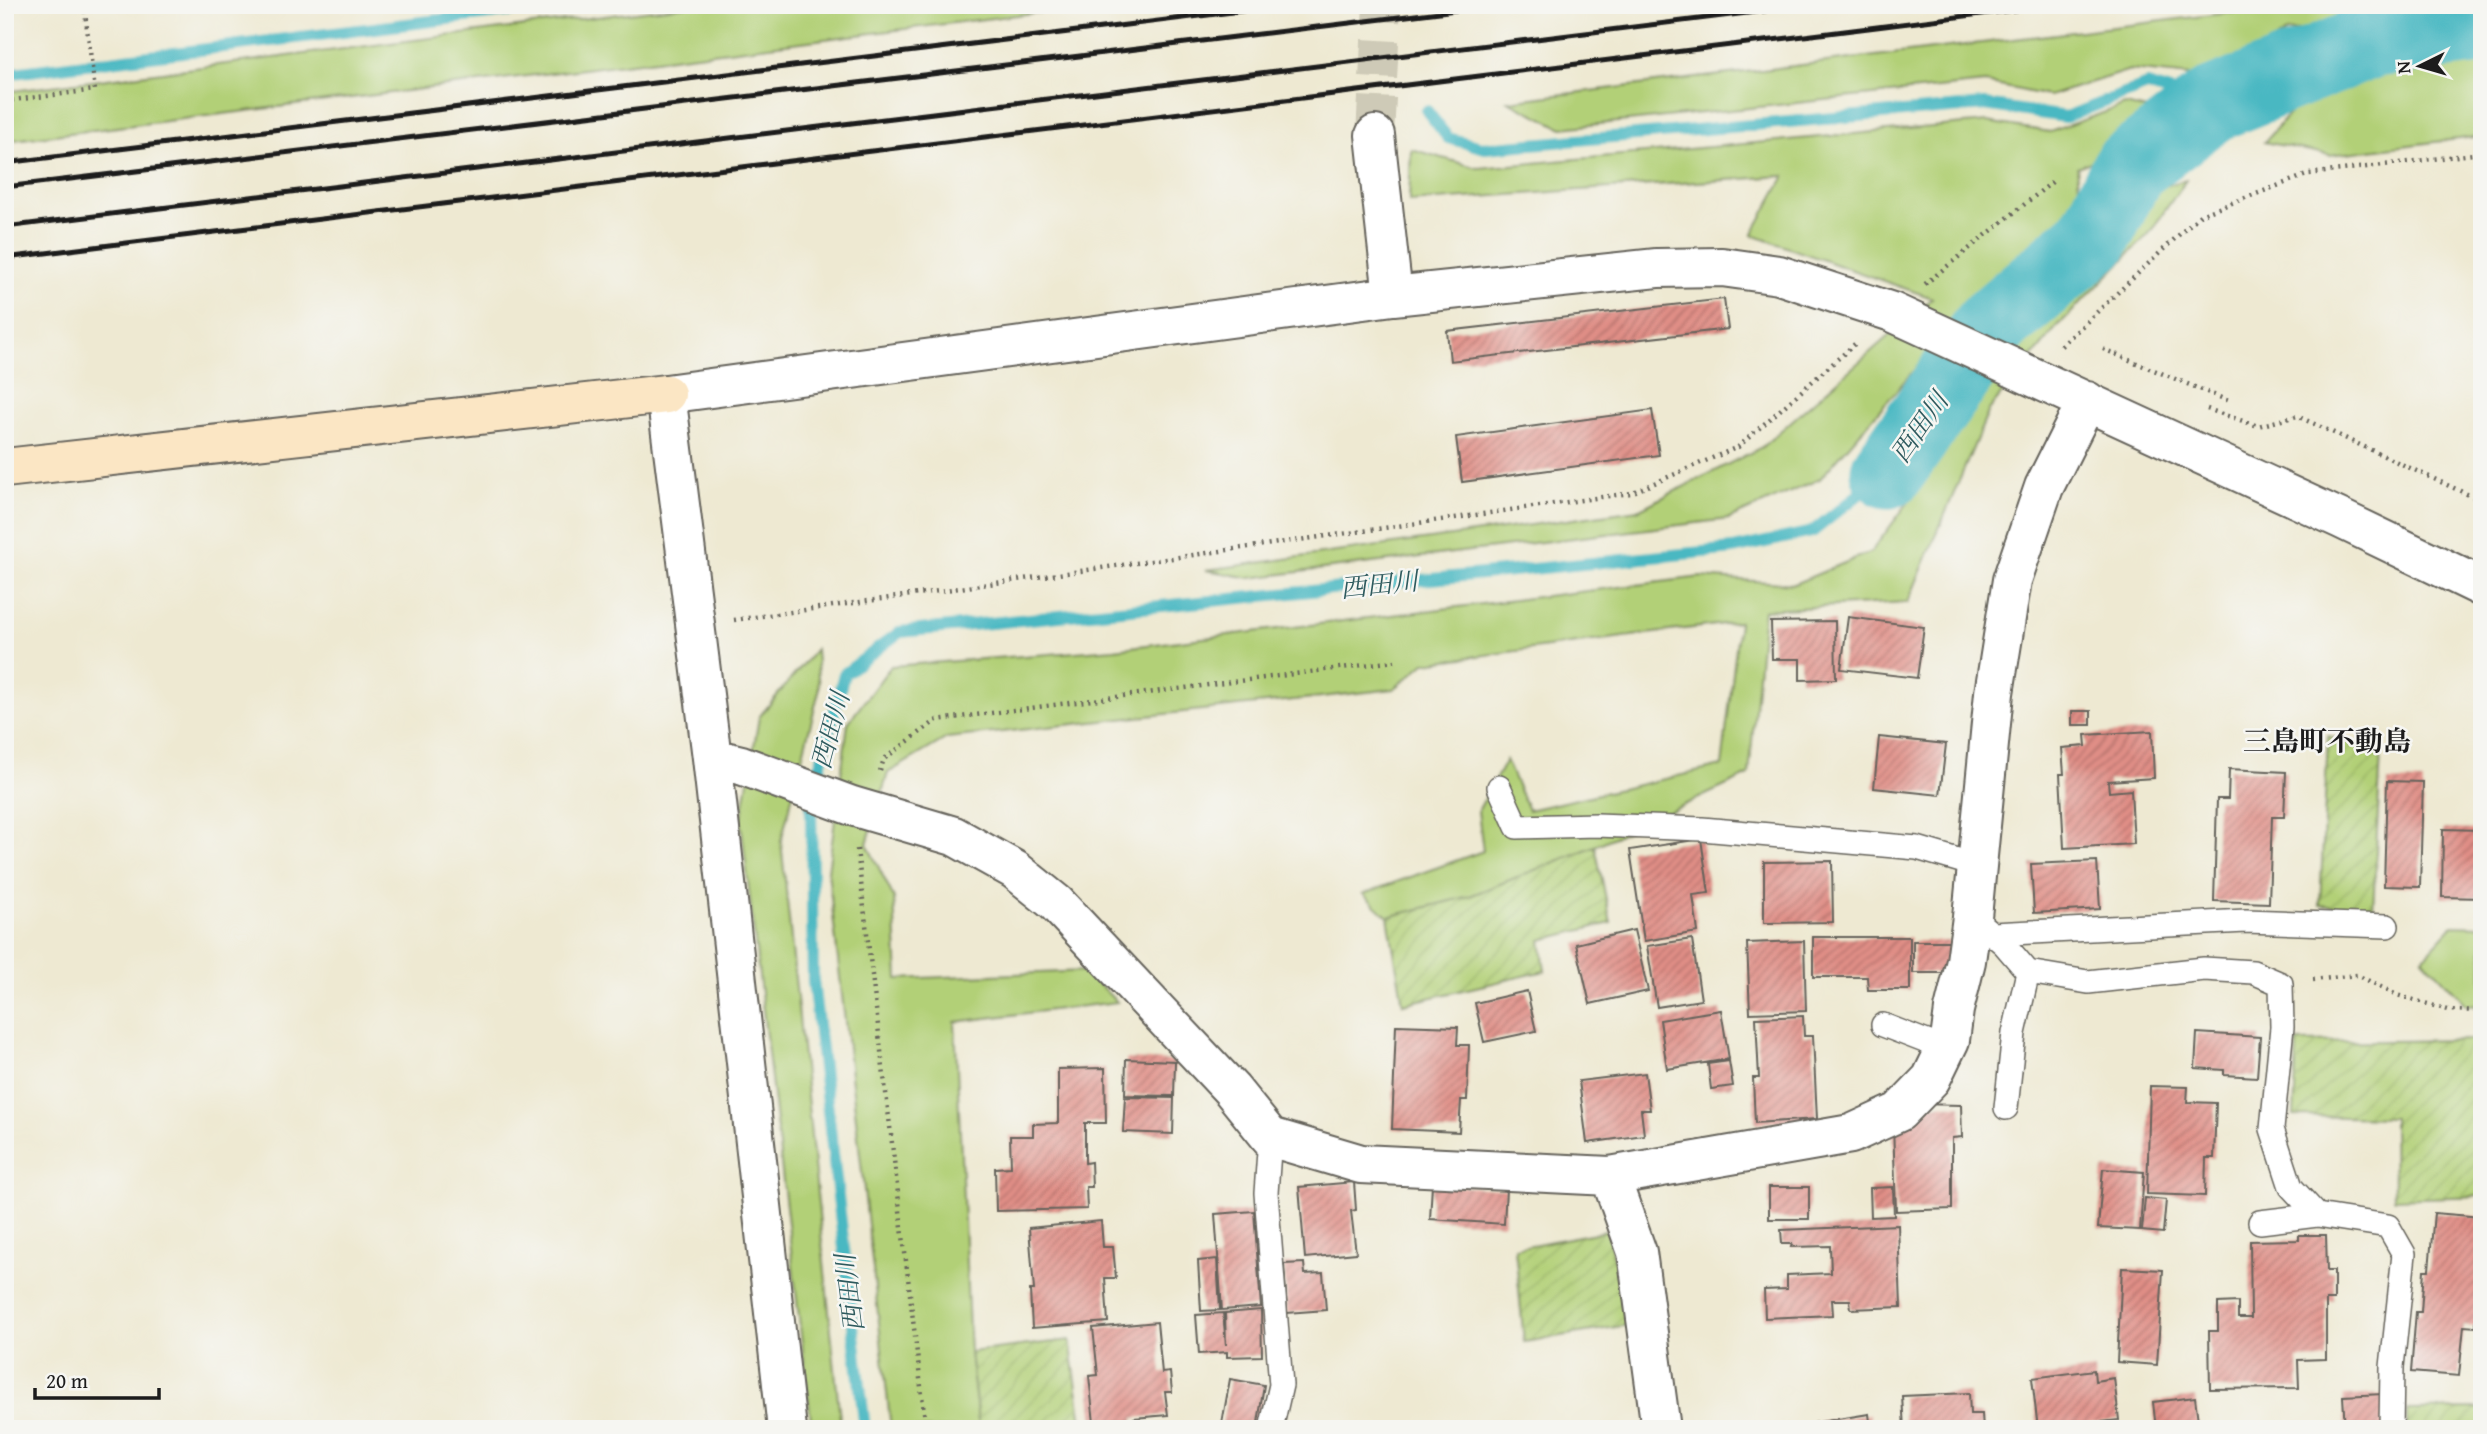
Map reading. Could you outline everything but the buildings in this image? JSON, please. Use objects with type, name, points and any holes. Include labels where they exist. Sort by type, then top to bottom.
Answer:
[{"type":"street","points":[[1375,135],[1393,296]]},
{"type":"street","points":[[5,468],[666,394],[1393,296],[1657,268],[1722,267],[1779,275],[1892,312],[2482,587]]},
{"type":"street","points":[[666,394],[695,626],[726,761],[788,1429]]},
{"type":"street","points":[[726,761],[858,808],[954,835],[1014,870],[1056,903],[1232,1090],[1270,1137],[1361,1164],[1609,1176],[1851,1133],[1899,1112],[1931,1079],[1950,1040],[1966,961],[1982,925],[1978,866],[1993,693],[2012,580],[2045,487],[2087,401]]},
{"type":"street","points":[[1609,1176],[1637,1252],[1661,1429]]},
{"type":"lane","points":[[1499,787],[1517,827],[1597,825],[1703,829],[1917,848],[1978,866]]},
{"type":"lane","points":[[1982,925],[2246,921],[2386,926]]},
{"type":"lane","points":[[1982,925],[2028,972],[2088,982],[2204,969],[2253,972],[2281,984],[2282,1027],[2272,1129],[2291,1187],[2317,1215]]},
{"type":"lane","points":[[2006,1108],[2014,1033],[2028,972]]},
{"type":"lane","points":[[1883,1026],[1945,1049]]},
{"type":"lane","points":[[1270,1137],[1266,1193],[1281,1384],[1271,1429]]},
{"type":"lane","points":[[2260,1222],[2317,1215],[2388,1226],[2404,1254],[2392,1367],[2390,1429]]},
{"type":"path","points":[[5,101],[95,90],[85,5]]},
{"type":"path","points":[[2030,376],[2200,215],[2309,174],[2482,153]]},
{"type":"path","points":[[695,626],[1631,493],[1738,447],[1892,312],[2056,178]]},
{"type":"path","points":[[2104,349],[2231,402]]},
{"type":"path","points":[[2200,407],[2259,426],[2297,416],[2482,501]]},
{"type":"path","points":[[926,1429],[856,842],[858,808],[884,759],[937,720],[1395,661]]},
{"type":"path","points":[[2281,984],[2357,975],[2397,995],[2448,1010],[2482,1011]]},
{"type":"green space","points":[[691,5],[1098,5],[5,141],[5,92]]},
{"type":"green space","points":[[2293,5],[2482,5],[2482,8],[2287,32],[2221,79],[2130,70],[2049,96],[1985,83],[1562,128],[1508,101]]},
{"type":"green space","points":[[2482,52],[2482,136],[2330,155],[2264,142],[2319,80]]},
{"type":"green space","points":[[2125,105],[2160,113],[2126,149],[2077,167],[2083,225],[1966,310],[1820,479],[1729,519],[1250,578],[1206,570],[1638,510],[1762,447],[1932,298],[1752,235],[1785,176],[1409,202],[1411,149],[1478,168],[1987,122],[2050,132]]},
{"type":"green space","points":[[2186,180],[2148,235],[2056,328],[1989,410],[1908,602],[1764,610],[1749,775],[1595,846],[1470,896],[1388,917],[1363,894],[1483,851],[1478,811],[1506,760],[1528,810],[1722,766],[1739,622],[1425,663],[1394,689],[947,738],[888,773],[867,844],[894,898],[898,979],[1085,971],[1117,1002],[955,1022],[970,1352],[979,1429],[891,1429],[828,871],[848,723],[891,666],[1114,649],[1701,577],[1794,584],[1871,552],[1925,480],[1993,350],[2161,187]]},
{"type":"green space","points":[[816,649],[819,691],[781,841],[841,1429],[812,1429],[741,822],[759,717]]},
{"type":"green space","points":[[2328,736],[2381,752],[2373,911],[2320,905]]},
{"type":"green space","points":[[1595,846],[1611,923],[1541,940],[1545,971],[1403,1004],[1388,917],[1470,896]]},
{"type":"green space","points":[[2453,925],[2482,926],[2482,1004],[2467,1005],[2423,958]]},
{"type":"green space","points":[[2482,1040],[2482,1196],[2394,1199],[2393,1118],[2294,1116],[2297,1042]]},
{"type":"green space","points":[[1607,1231],[1629,1325],[1524,1342],[1515,1248]]},
{"type":"green space","points":[[1070,1340],[1083,1429],[979,1429],[970,1352]]},
{"type":"green space","points":[[2482,1409],[2482,1429],[2407,1429],[2407,1410]]},
{"type":"waterway","points":[[5,74],[560,5]]},
{"type":"waterway","name":"西田川","points":[[1888,471],[1989,327],[2094,237],[2129,168],[2212,105],[2374,40],[2482,27]]},
{"type":"waterway","points":[[1427,111],[1448,138],[1485,148],[1985,105],[2066,117],[2147,85],[2212,105]]},
{"type":"waterway","name":"西田川","points":[[865,1429],[813,981],[811,801],[844,674],[900,632],[1733,549],[1812,532],[1888,471]]},
{"type":"tunnel","points":[[1375,135],[1382,5]]},
{"type":"railway","points":[[5,163],[1289,5]]},
{"type":"railway","points":[[5,187],[1497,5]]},
{"type":"railway","points":[[5,227],[1813,5]]},
{"type":"railway","points":[[5,258],[2055,5]]},
{"type":"district","name":"三島町不動島","points":[[2327,740]]}]
